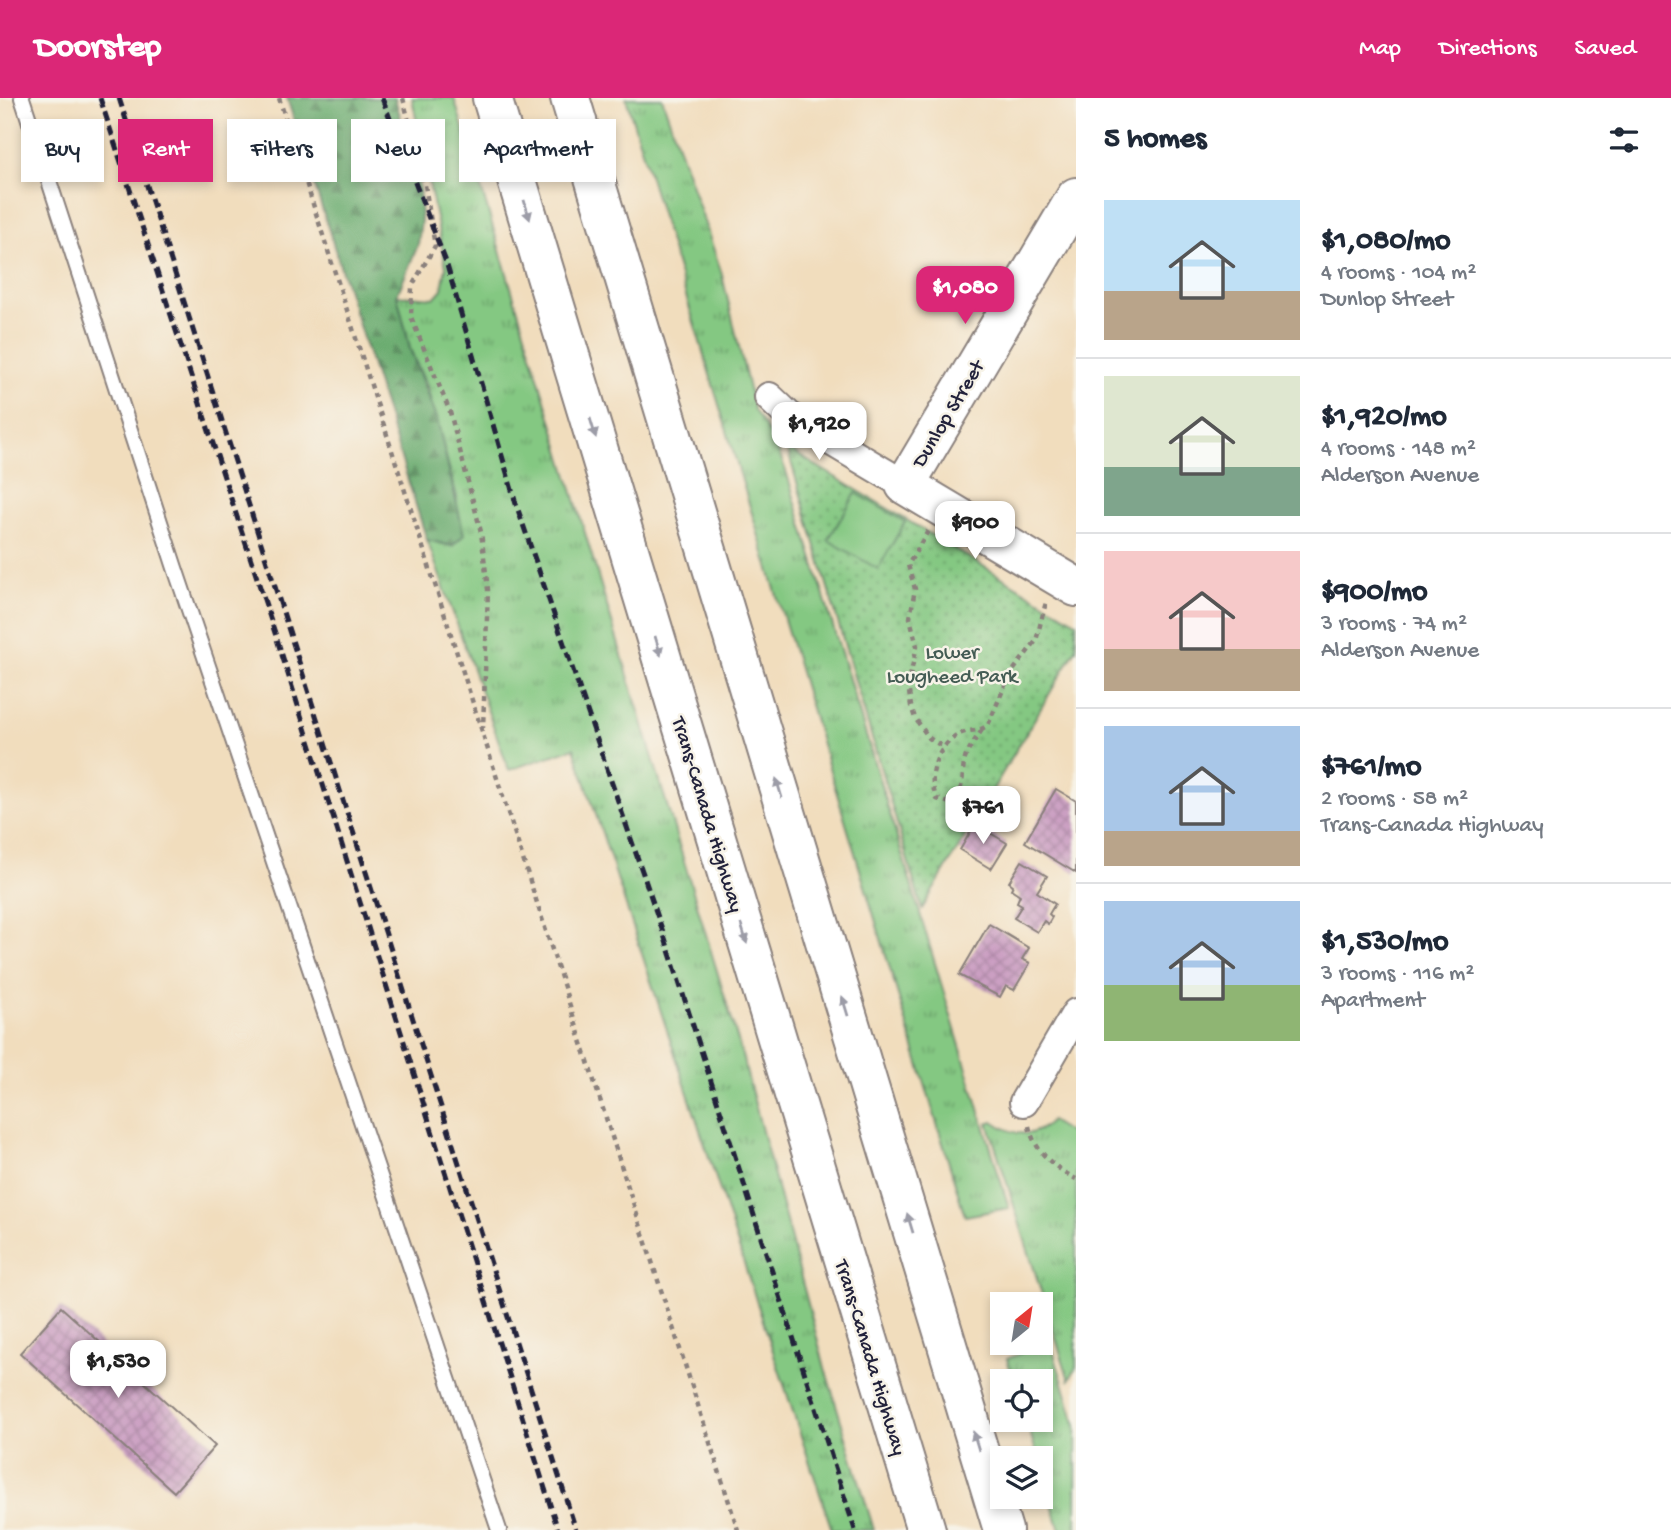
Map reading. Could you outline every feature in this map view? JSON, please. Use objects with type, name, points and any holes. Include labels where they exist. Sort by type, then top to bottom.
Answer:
[{"type":"main road","name":"Trans-Canada Highway","points":[[492,98],[926,1530]]},
{"type":"main road","points":[[570,98],[1003,1530]]},
{"type":"main road","name":"Dunlop Street","points":[[905,485],[1076,197]]},
{"type":"main road","points":[[905,485],[1069,582]]},
{"type":"street","points":[[769,397],[789,416],[905,485]]},
{"type":"street","points":[[1024,1101],[1076,1013]]},
{"type":"lane","points":[[23,98],[175,568],[499,1530]]},
{"type":"path","points":[[279,98],[738,1530]]},
{"type":"path","points":[[404,98],[425,185],[435,246],[412,286],[411,317],[450,412],[481,532],[486,567],[488,590],[482,732]]},
{"type":"path","points":[[942,507],[908,565],[915,589],[910,618],[918,646],[908,685],[915,718],[929,738],[945,748]]},
{"type":"path","points":[[982,730],[964,732],[945,748],[930,778],[937,799],[947,802],[958,795],[964,784],[966,756],[995,714],[1014,668],[1036,641],[1045,605],[1069,582]]},
{"type":"path","points":[[1024,1101],[1030,1132],[1042,1154],[1062,1172],[1076,1179]]},
{"type":"green space","points":[[287,98],[395,98],[401,119],[351,119],[351,182],[418,182],[421,220],[418,245],[397,295],[410,349],[438,423],[464,535],[452,546],[427,540],[314,182],[337,182],[337,119],[294,119]]},
{"type":"green space","points":[[412,98],[454,98],[460,119],[459,182],[479,182],[739,1044],[825,1368],[874,1530],[832,1530],[574,748],[509,770],[427,540],[452,546],[457,497],[427,387],[410,349],[397,295],[434,298],[442,289],[446,267],[429,182],[445,182],[445,119],[416,119]]},
{"type":"green space","points":[[626,98],[662,98],[721,271],[754,410],[775,442],[787,474],[1009,1208],[965,1216]]},
{"type":"green space","name":"Lower Lougheed Park","points":[[787,448],[1076,622],[1076,649],[922,909]]},
{"type":"green space","points":[[856,493],[905,522],[878,569],[828,540]]},
{"type":"green space","points":[[993,1121],[1008,1130],[1030,1133],[1051,1121],[1076,1137],[1076,1368],[1069,1380],[1054,1332],[1054,1292],[1041,1292],[988,1123]]},
{"type":"green space","points":[[1054,1354],[1076,1426],[1076,1530],[1060,1530],[1053,1508],[1053,1446],[1034,1446],[1030,1432],[1053,1432],[1053,1369],[1010,1369],[1007,1359],[1017,1355]]},
{"type":"building","points":[[1056,789],[1076,801],[1076,873],[1025,842]]},
{"type":"building","points":[[975,824],[1007,843],[991,869],[960,850]]},
{"type":"building","points":[[1022,861],[1047,876],[1037,892],[1055,904],[1049,914],[1052,917],[1048,924],[1044,921],[1037,932],[1014,918],[1022,905],[1017,902],[1020,895],[1011,889],[1013,885],[1009,882]]},
{"type":"building","points":[[989,924],[1029,948],[1022,959],[1030,963],[1014,990],[1006,986],[1000,997],[959,975]]},
{"type":"building","points":[[61,1307],[215,1446],[174,1492],[20,1353]]},
{"type":"railway","points":[[100,98],[276,636],[558,1530]]},
{"type":"railway","points":[[119,98],[576,1530]]},
{"type":"railway","points":[[382,98],[446,262],[516,504],[664,935],[855,1530]]}]
